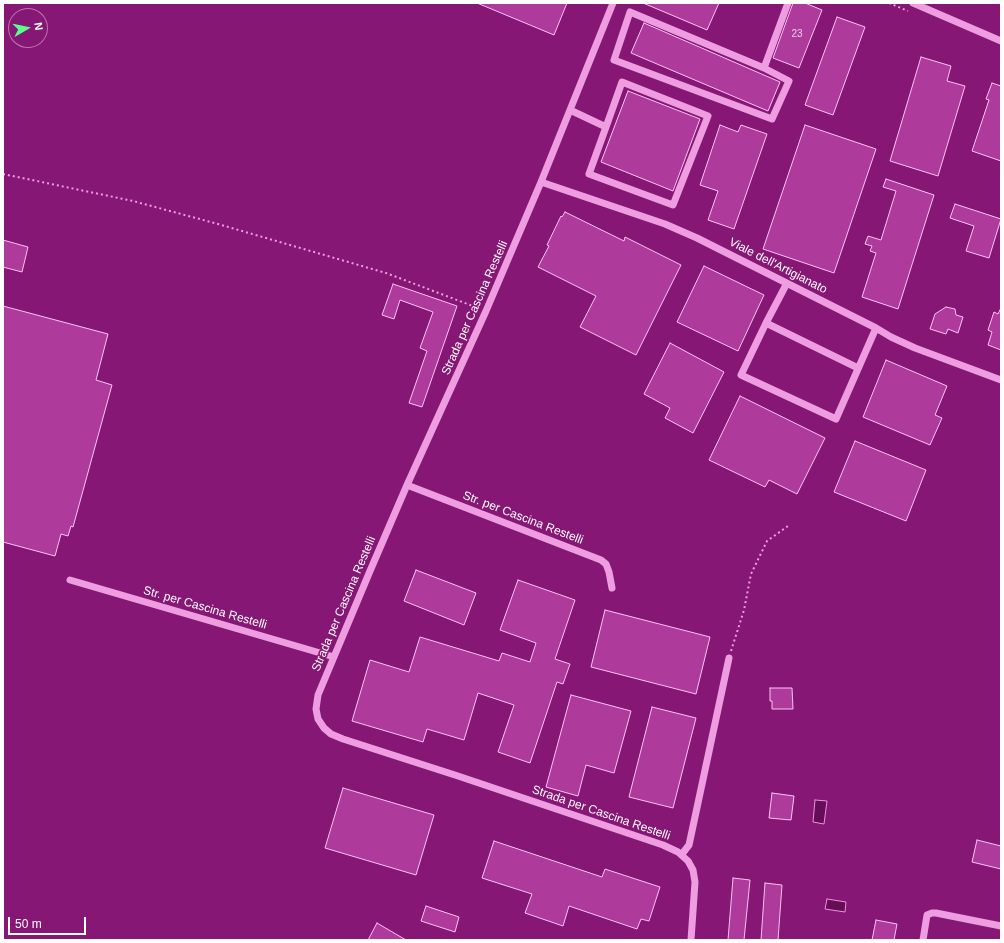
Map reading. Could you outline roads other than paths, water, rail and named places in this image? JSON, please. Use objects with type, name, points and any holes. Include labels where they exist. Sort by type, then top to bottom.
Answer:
[{"type":"street","name":"Strada per Cascina Restelli","points":[[613,3],[541,182],[486,312],[407,485],[318,695],[316,704],[318,719],[324,728],[331,734],[343,739],[663,845],[682,854]]},
{"type":"street","points":[[764,68],[788,3]]},
{"type":"street","points":[[912,3],[1001,41]]},
{"type":"street","points":[[630,12],[764,68],[789,80],[772,119],[614,60],[630,12]]},
{"type":"street","points":[[622,82],[708,116],[673,205],[590,174],[606,127],[622,82]]},
{"type":"street","points":[[570,110],[606,127]]},
{"type":"street","name":"Viale dell'Artigianato","points":[[541,182],[665,224],[697,238],[891,337],[915,348],[1001,380]]},
{"type":"street","points":[[787,283],[741,375],[836,419],[876,328]]},
{"type":"street","points":[[766,323],[858,368]]},
{"type":"street","name":"Str. per Cascina Restelli","points":[[407,485],[601,560],[606,564],[610,572],[612,588]]},
{"type":"street","name":"Str. per Cascina Restelli","points":[[70,580],[334,657]]},
{"type":"street","points":[[691,940],[695,882],[690,865],[682,854],[689,845],[730,658]]},
{"type":"street","points":[[924,940],[927,915],[932,913],[1001,926]]}]
